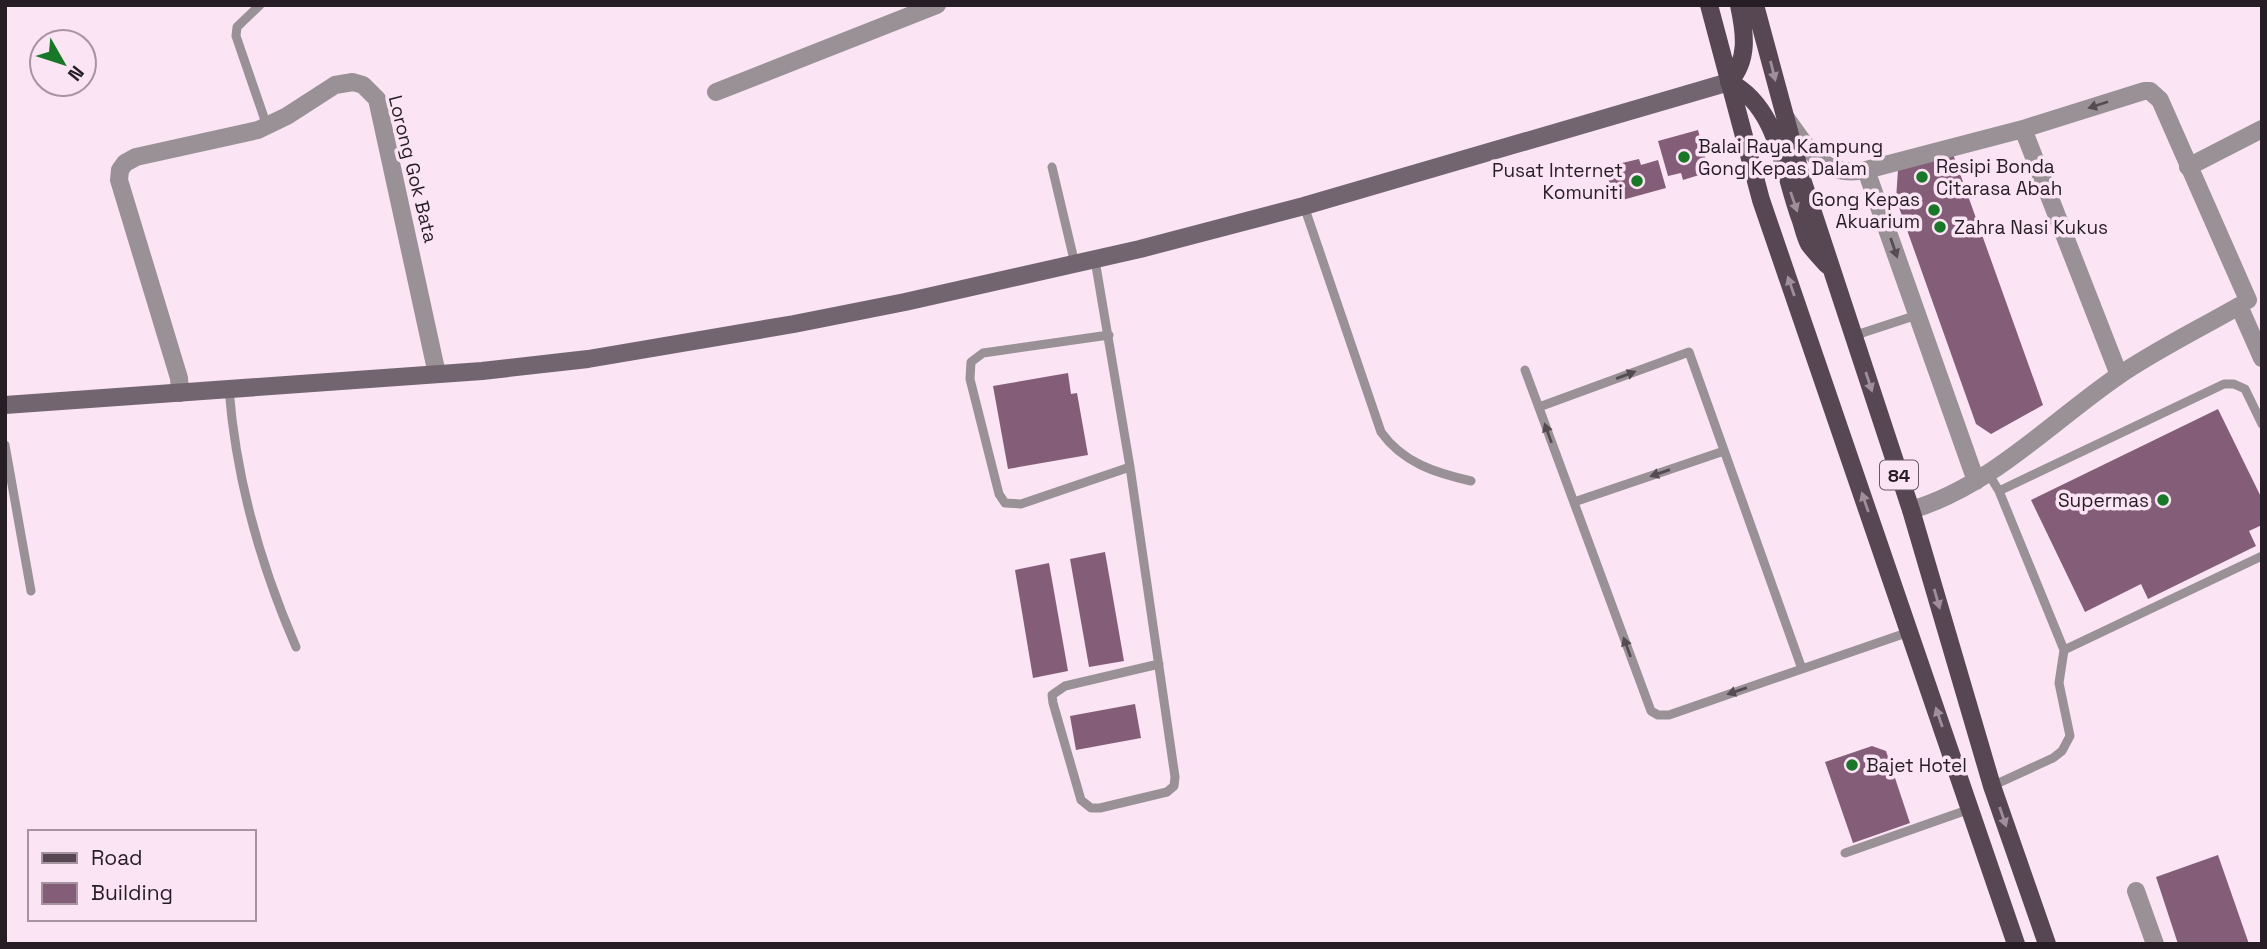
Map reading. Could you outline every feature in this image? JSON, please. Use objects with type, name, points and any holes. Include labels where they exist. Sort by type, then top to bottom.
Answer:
[{"type":"main road","name":"84","points":[[1709,5],[1761,200],[2016,944]]},
{"type":"main road","points":[[5,405],[437,374],[588,359],[714,339],[1075,265],[1304,206],[1729,82],[1742,59],[1745,41],[1739,5]]},
{"type":"main road","name":"84","points":[[1755,5],[1784,115],[1832,272],[1911,510],[1992,786],[2048,944]]},
{"type":"main road","points":[[1729,82],[1746,92],[1758,105],[1775,137],[1808,243],[1832,272]]},
{"type":"street","points":[[716,92],[937,5]]},
{"type":"street","name":"Lorong Gok Bata","points":[[180,393],[179,378],[119,180],[120,170],[125,163],[148,153],[258,130],[335,85],[353,82],[363,85],[374,94],[382,119],[437,364],[437,374]]},
{"type":"street","points":[[1784,115],[1817,159],[1840,171],[1852,173],[2023,130],[2144,90],[2150,91],[2160,100],[2250,300],[2262,358]]},
{"type":"street","points":[[2023,130],[2119,375]]},
{"type":"street","points":[[2188,167],[2262,130]]},
{"type":"street","points":[[1866,170],[1917,314],[1982,477]]},
{"type":"street","points":[[1911,510],[1932,504],[1982,477],[2119,375],[2250,300]]},
{"type":"street","points":[[2136,891],[2155,944]]},
{"type":"lane","points":[[260,5],[237,27],[236,36],[267,126]]},
{"type":"lane","points":[[1052,167],[1075,265]]},
{"type":"lane","points":[[1304,206],[1381,432],[1412,462],[1471,481]]},
{"type":"lane","points":[[1095,260],[1130,467],[1159,664],[1175,777],[1174,786],[1167,792],[1091,808],[1082,800],[1052,695],[1065,686],[1159,664]]},
{"type":"lane","points":[[1853,336],[1917,314]]},
{"type":"lane","points":[[1109,335],[983,353],[971,362],[971,379],[999,494],[1004,503],[1021,505],[1130,467]]},
{"type":"lane","points":[[1539,407],[1689,352],[1802,669]]},
{"type":"lane","points":[[1525,370],[1651,711],[1658,715],[1669,715],[1909,632]]},
{"type":"lane","points":[[1999,491],[2224,384],[2234,384],[2245,389],[2262,424]]},
{"type":"lane","points":[[229,389],[237,457],[254,535],[296,647]]},
{"type":"lane","points":[[5,445],[31,591]]},
{"type":"lane","points":[[1574,502],[1724,451]]},
{"type":"lane","points":[[1982,477],[1999,491],[2064,650],[2059,683],[2070,736],[2067,744],[2053,758],[1992,786]]},
{"type":"lane","points":[[2064,650],[2262,556]]},
{"type":"lane","points":[[1845,853],[1970,809]]},
{"type":"building","name":"Balai Raya Kampung Gong Kepas Dalam","points":[[1698,130],[1709,172],[1683,180],[1681,173],[1668,176],[1658,141]]},
{"type":"building","points":[[1953,154],[2043,405],[1991,434],[1976,424],[1896,199],[1898,170]]},
{"type":"building","name":"Pusat Internet Komuniti","points":[[1639,159],[1641,165],[1658,160],[1666,188],[1615,202],[1607,175],[1624,170],[1622,163]]},
{"type":"building","points":[[1068,373],[1071,394],[1077,393],[1088,455],[1008,469],[993,386]]},
{"type":"building","points":[[2218,409],[2262,499],[2262,525],[2249,531],[2256,546],[2148,599],[2141,584],[2085,612],[2031,500]]},
{"type":"building","points":[[1105,552],[1124,661],[1089,667],[1070,559]]},
{"type":"building","points":[[1049,563],[1068,671],[1033,678],[1015,570]]},
{"type":"building","points":[[1135,704],[1141,738],[1076,750],[1070,716]]},
{"type":"building","points":[[1872,746],[1886,751],[1910,823],[1853,843],[1825,762]]},
{"type":"building","points":[[2218,855],[2249,944],[2178,944],[2156,877]]},
{"type":"place","name":"Balai Raya Kampung Gong Kepas Dalam","points":[[1684,157]]},
{"type":"place","name":"Resipi Bonda Citarasa Abah","points":[[1922,177]]},
{"type":"place","name":"Pusat Internet Komuniti","points":[[1637,181]]},
{"type":"place","name":"Gong Kepas Akuarium","points":[[1934,210]]},
{"type":"place","name":"Zahra Nasi Kukus","points":[[1940,227]]},
{"type":"place","name":"Supermas","points":[[2163,500]]},
{"type":"place","name":"Bajet Hotel","points":[[1852,765]]}]
